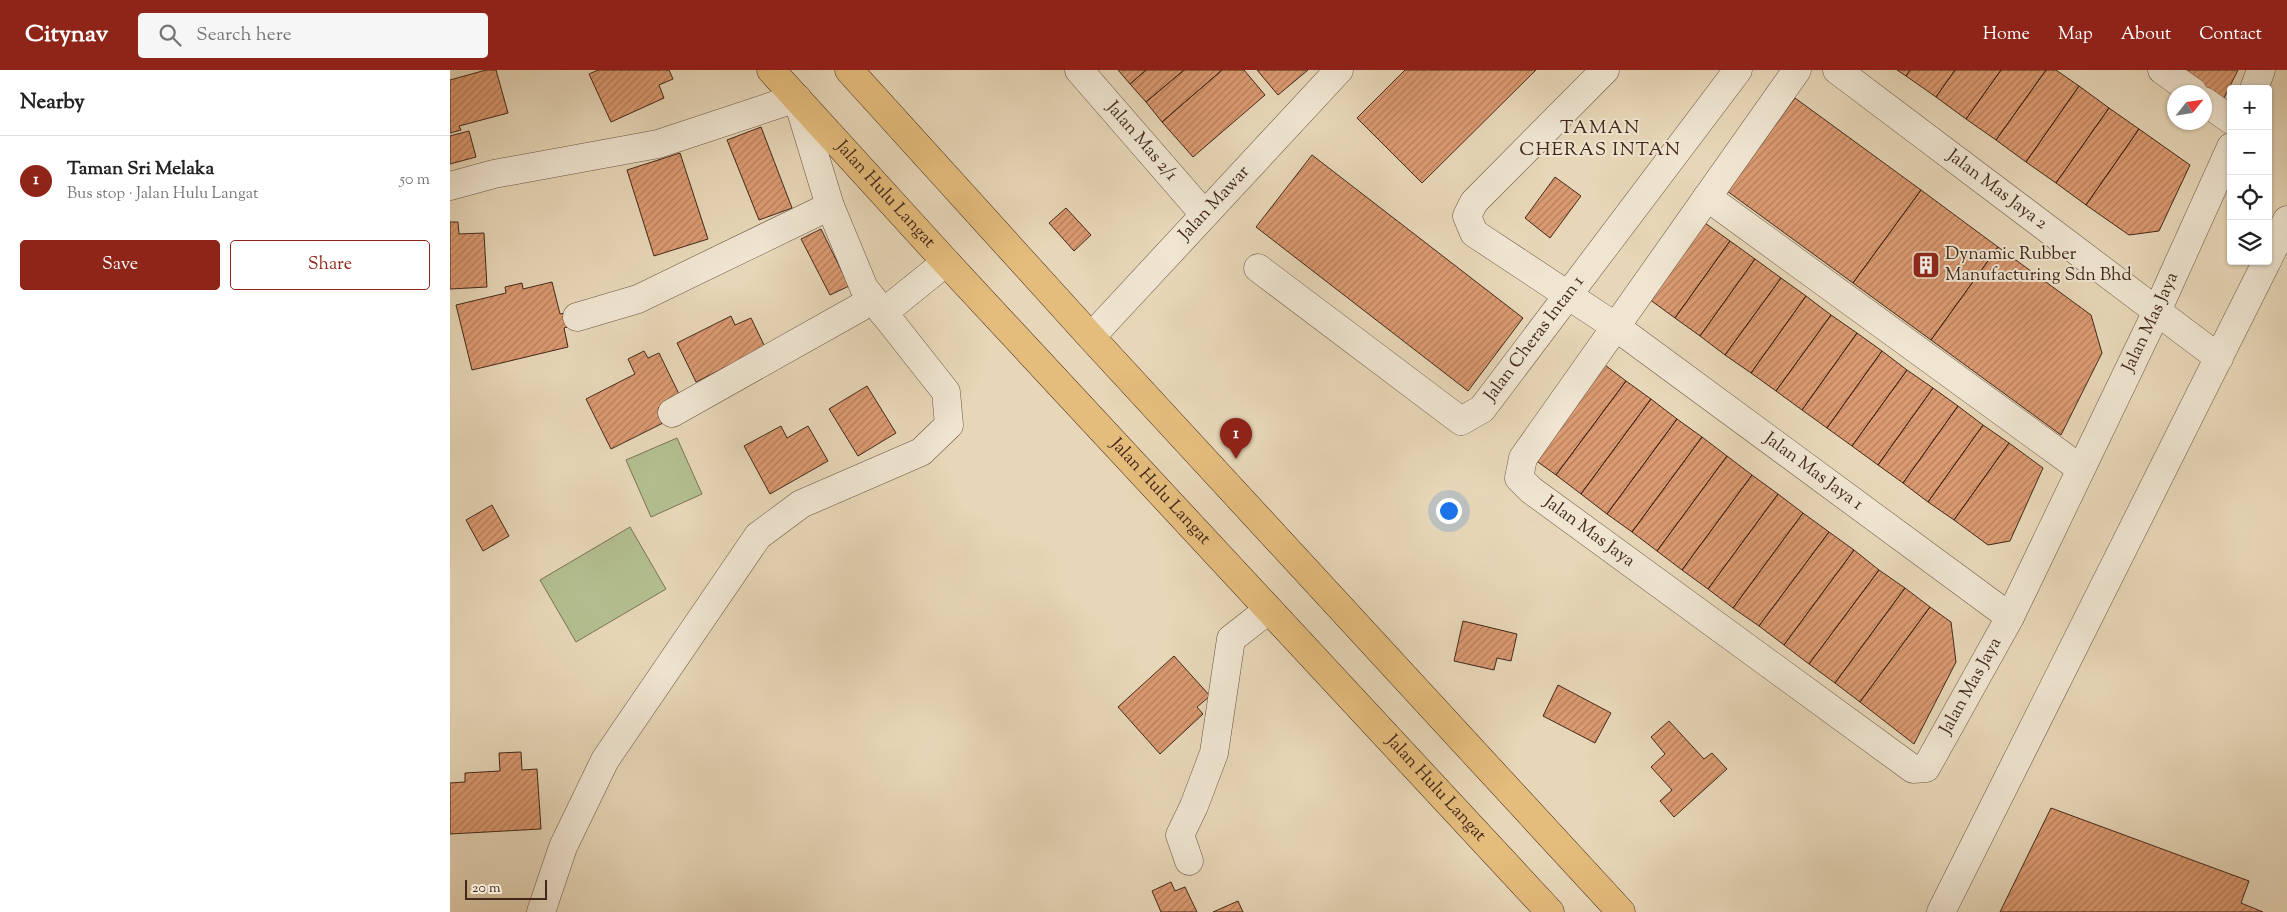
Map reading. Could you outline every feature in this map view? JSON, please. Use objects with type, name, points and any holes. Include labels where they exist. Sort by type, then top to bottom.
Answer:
[{"type":"main road","name":"Jalan Hulu Langat","points":[[771,70],[946,262],[1550,912]]},
{"type":"main road","points":[[849,70],[1090,337],[1620,912]]},
{"type":"street","name":"Jalan Mas 2/1","points":[[1079,70],[1204,214]]},
{"type":"street","name":"Jalan Mawar","points":[[1090,337],[1339,70]]},
{"type":"street","name":"Jalan Mas Jaya 1","points":[[1605,70],[1474,202],[1467,216],[1474,233],[1616,327],[2010,617]]},
{"type":"street","points":[[1616,327],[1797,70]]},
{"type":"street","name":"Jalan Mas Jaya 2","points":[[1837,70],[2220,358]]},
{"type":"street","points":[[2162,70],[2183,85]]},
{"type":"street","points":[[2255,85],[2260,70]]},
{"type":"street","name":"Jalan Cheras Intan 1","points":[[1258,268],[1461,421],[1482,409],[1730,73]]},
{"type":"street","points":[[450,186],[494,174],[658,144],[797,98],[830,206],[864,288],[946,392],[949,425],[921,452],[801,504],[758,536],[605,760],[563,847],[541,912]]},
{"type":"street","points":[[2212,107],[2227,117]]},
{"type":"street","name":"Jalan Mas Jaya","points":[[1616,327],[1524,458],[1519,478],[1531,490],[1913,769],[1926,768],[2010,617],[2157,311],[2227,156]]},
{"type":"street","points":[[1707,197],[2081,469]]},
{"type":"street","points":[[577,317],[638,299],[830,206]]},
{"type":"street","points":[[1940,912],[2277,244]]},
{"type":"street","points":[[672,413],[878,306],[946,262]]},
{"type":"street","points":[[1189,861],[1180,834],[1194,806],[1214,753],[1231,639],[1268,610]]},
{"type":"green space","points":[[677,438],[702,494],[651,517],[626,460]]},
{"type":"green space","points":[[630,527],[666,589],[576,642],[540,580]]},
{"type":"building","points":[[486,70],[496,70],[508,113],[459,126],[461,130],[450,133],[450,80]]},
{"type":"building","points":[[598,70],[669,70],[673,79],[659,85],[664,98],[611,122],[589,74]]},
{"type":"building","points":[[1118,70],[1146,70],[1130,84]]},
{"type":"building","points":[[1146,70],[1184,70],[1146,102],[1130,84]]},
{"type":"building","points":[[1184,70],[1222,70],[1162,122],[1146,102]]},
{"type":"building","points":[[1222,70],[1244,70],[1265,95],[1193,157],[1162,122]]},
{"type":"building","points":[[1257,70],[1308,70],[1278,95]]},
{"type":"building","points":[[1405,70],[1536,70],[1422,183],[1357,118]]},
{"type":"building","points":[[1897,70],[1910,70],[1906,76]]},
{"type":"building","points":[[1910,70],[1955,70],[1936,97],[1906,76]]},
{"type":"building","points":[[1955,70],[2001,70],[1966,119],[1936,97]]},
{"type":"building","points":[[2001,70],[2046,70],[1996,140],[1966,119]]},
{"type":"building","points":[[2046,70],[2056,70],[2079,86],[2026,162],[1996,140]]},
{"type":"building","points":[[2172,70],[2238,70],[2230,85],[2227,85],[2227,92],[2220,106],[2212,100],[2212,85],[2192,85]]},
{"type":"building","points":[[2079,86],[2109,108],[2056,183],[2026,162]]},
{"type":"building","points":[[1795,98],[1921,190],[1853,283],[1727,191]]},
{"type":"building","points":[[2109,108],[2139,129],[2086,205],[2056,183]]},
{"type":"building","points":[[761,127],[792,208],[759,220],[727,140]]},
{"type":"building","points":[[2139,129],[2190,165],[2159,231],[2129,235],[2086,205]]},
{"type":"building","points":[[469,131],[476,157],[450,164],[450,136]]},
{"type":"building","points":[[680,153],[708,239],[654,256],[627,170]]},
{"type":"building","points":[[1312,155],[1523,318],[1468,391],[1256,227]]},
{"type":"building","points":[[1555,177],[1581,196],[1550,238],[1525,218]]},
{"type":"building","name":"Dynamic Rubber Manufacturing Sdn Bhd","points":[[1921,190],[1998,247],[1931,340],[1853,283]]},
{"type":"building","points":[[1066,208],[1091,235],[1074,251],[1049,223]]},
{"type":"building","points":[[450,222],[458,222],[459,234],[484,233],[487,287],[450,289]]},
{"type":"building","points":[[1705,223],[1730,241],[1675,318],[1649,299]]},
{"type":"building","points":[[821,229],[849,286],[830,295],[801,239]]},
{"type":"building","points":[[1730,241],[1755,259],[1700,336],[1675,318]]},
{"type":"building","points":[[1998,247],[2091,315],[2102,353],[2061,435],[1931,340]]},
{"type":"building","points":[[1755,259],[1781,278],[1725,355],[1700,336]]},
{"type":"building","points":[[1781,278],[1806,296],[1751,373],[1725,355]]},
{"type":"building","points":[[552,282],[560,314],[570,312],[573,325],[564,328],[568,347],[472,370],[456,305],[506,293],[505,287],[522,283],[523,289]]},
{"type":"building","points":[[1806,296],[1831,315],[1776,391],[1751,373]]},
{"type":"building","points":[[1831,315],[1857,333],[1802,410],[1776,391]]},
{"type":"building","points":[[731,316],[735,325],[751,318],[765,347],[696,382],[677,343]]},
{"type":"building","points":[[1857,333],[1882,351],[1827,428],[1802,410]]},
{"type":"building","points":[[644,351],[648,358],[659,353],[680,396],[658,408],[665,422],[611,449],[586,399],[635,374],[628,359]]},
{"type":"building","points":[[1882,351],[1907,370],[1852,446],[1827,428]]},
{"type":"building","points":[[1601,362],[1626,381],[1556,475],[1531,457]]},
{"type":"building","points":[[1907,370],[1933,388],[1878,465],[1852,446]]},
{"type":"building","points":[[1626,381],[1651,399],[1581,494],[1556,475]]},
{"type":"building","points":[[867,386],[896,433],[858,456],[829,409]]},
{"type":"building","points":[[1933,388],[1958,406],[1903,483],[1878,465]]},
{"type":"building","points":[[1651,399],[1677,419],[1607,514],[1581,494]]},
{"type":"building","points":[[1958,406],[1983,425],[1928,502],[1903,483]]},
{"type":"building","points":[[1677,419],[1702,437],[1632,532],[1607,514]]},
{"type":"building","points":[[1983,425],[2009,443],[1954,520],[1928,502]]},
{"type":"building","points":[[781,426],[787,438],[808,426],[828,461],[770,494],[744,446]]},
{"type":"building","points":[[1702,437],[1727,456],[1657,551],[1632,532]]},
{"type":"building","points":[[2009,443],[2043,468],[2010,541],[1988,545],[1954,520]]},
{"type":"building","points":[[1727,456],[1752,475],[1682,570],[1657,551]]},
{"type":"building","points":[[1752,475],[1778,494],[1708,589],[1682,570]]},
{"type":"building","points":[[1778,494],[1803,513],[1733,608],[1708,589]]},
{"type":"building","points":[[492,505],[509,536],[483,551],[466,520]]},
{"type":"building","points":[[1803,513],[1829,532],[1759,626],[1733,608]]},
{"type":"building","points":[[1829,532],[1854,550],[1784,645],[1759,626]]},
{"type":"building","points":[[1854,550],[1879,570],[1809,664],[1784,645]]},
{"type":"building","points":[[1879,570],[1905,588],[1835,683],[1809,664]]},
{"type":"building","points":[[1905,588],[1930,607],[1860,702],[1835,683]]},
{"type":"building","points":[[1930,607],[1951,622],[1956,662],[1914,744],[1860,702]]},
{"type":"building","points":[[1463,621],[1517,634],[1511,661],[1497,658],[1494,670],[1454,661]]},
{"type":"building","points":[[1174,656],[1210,696],[1197,707],[1203,714],[1160,754],[1118,707]]},
{"type":"building","points":[[1558,685],[1611,713],[1595,743],[1543,716]]},
{"type":"building","points":[[1669,721],[1704,759],[1712,753],[1727,769],[1674,817],[1660,801],[1672,790],[1651,767],[1665,754],[1651,737]]},
{"type":"building","points":[[521,752],[522,770],[537,769],[541,829],[450,834],[450,783],[465,782],[465,773],[500,771],[499,753]]},
{"type":"building","points":[[2051,808],[2249,881],[2241,903],[2263,912],[2000,912]]},
{"type":"building","points":[[1171,882],[1175,891],[1185,887],[1197,912],[1161,912],[1152,891]]},
{"type":"building","points":[[1238,901],[1243,912],[1213,912]]},
{"type":"place","name":"Dynamic Rubber Manufacturing Sdn Bhd","points":[[1926,265]]},
{"type":"place","name":"Taman Sri Melaka","points":[[1236,459]]},
{"type":"district","name":"TAMAN CHERAS INTAN","points":[[1600,139]]}]
